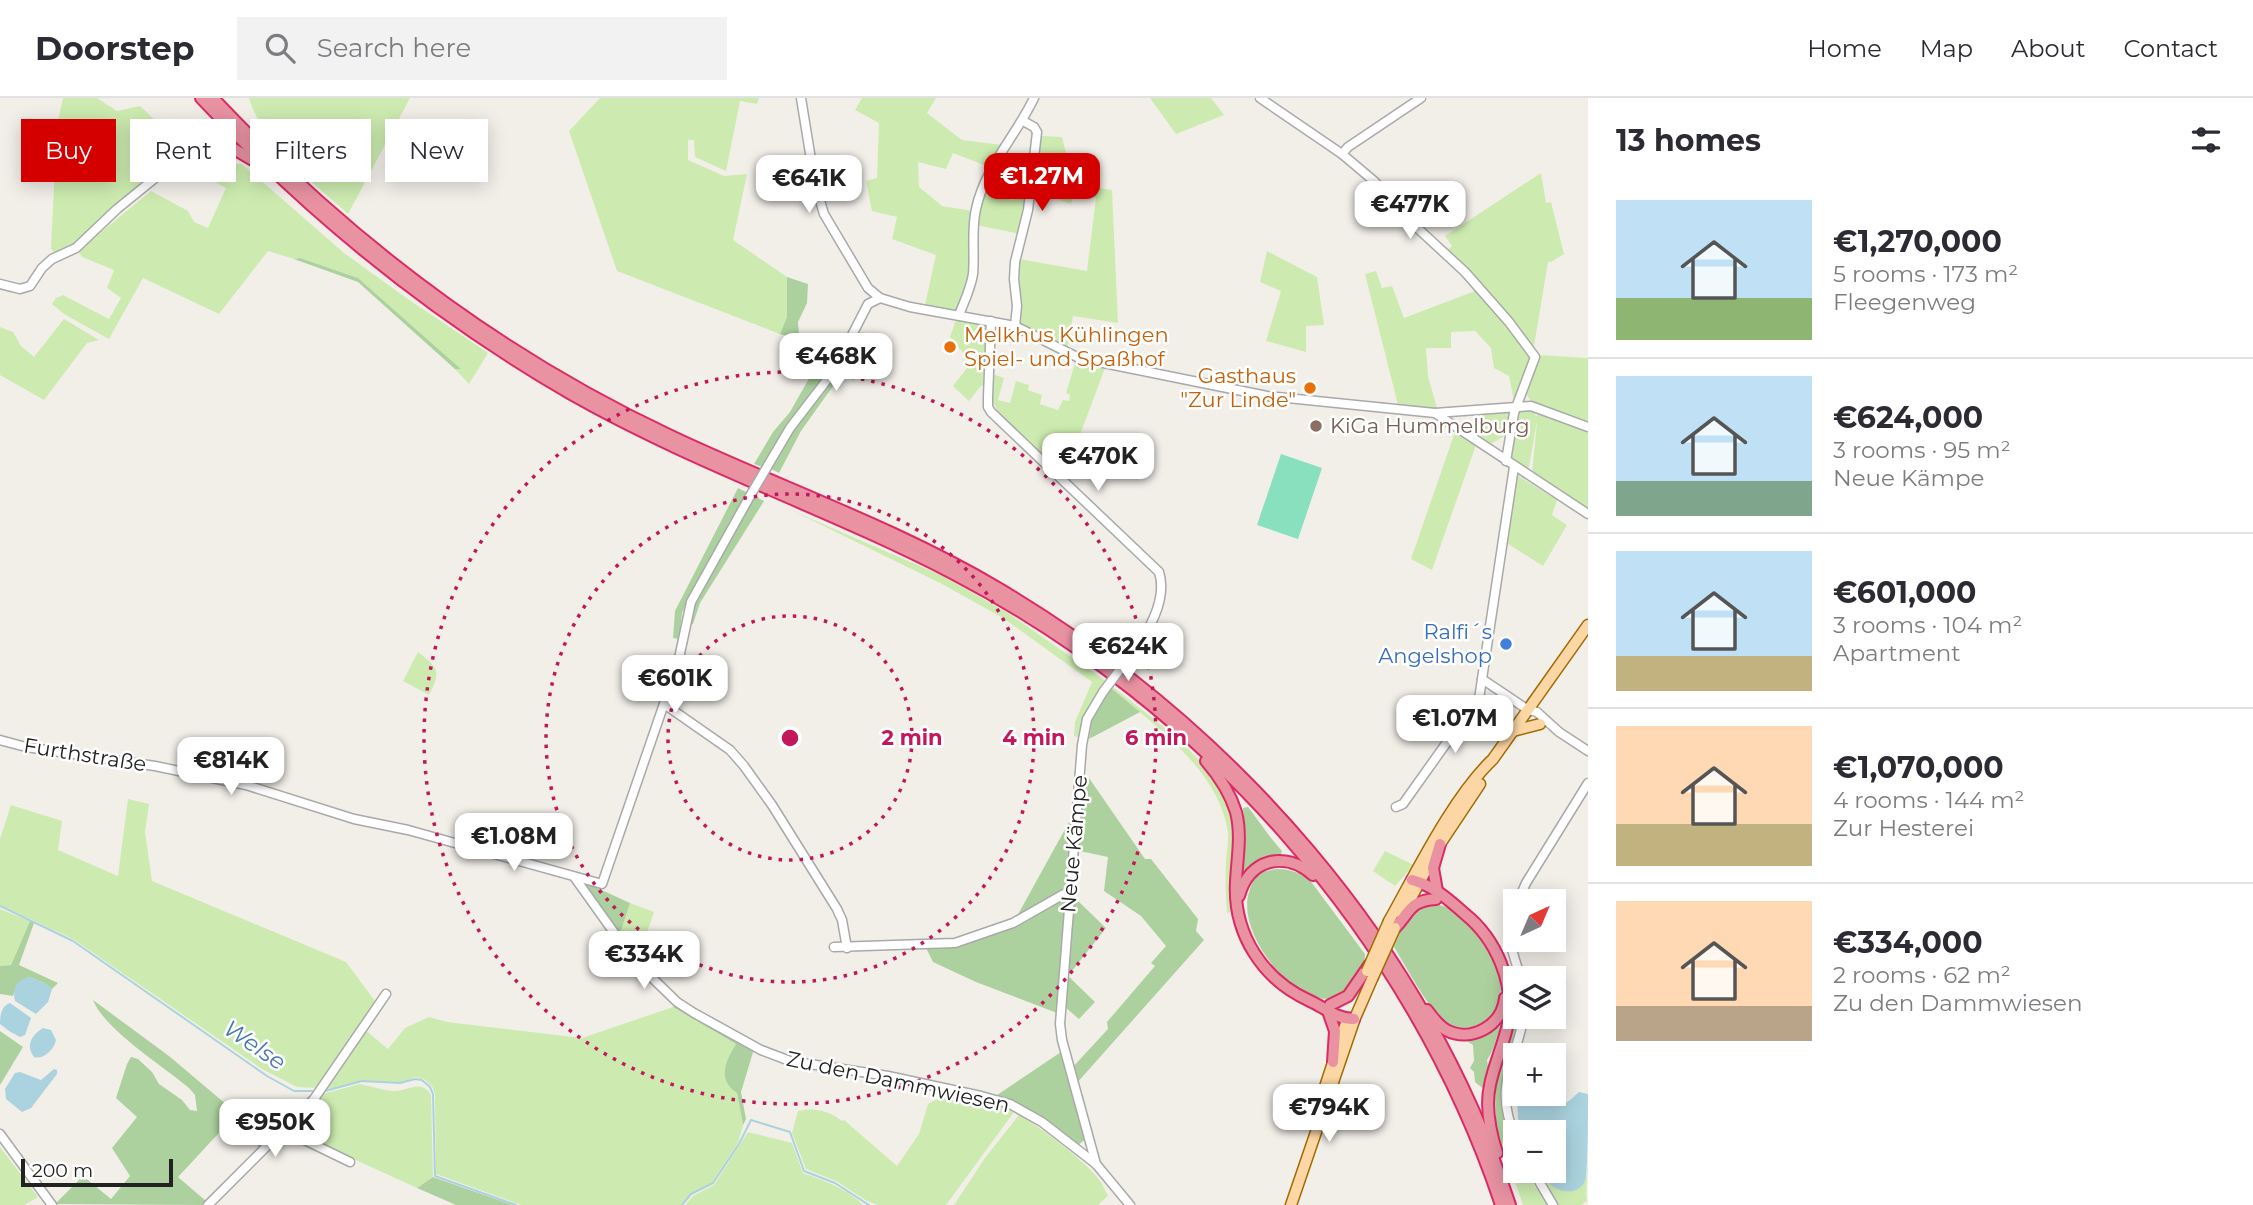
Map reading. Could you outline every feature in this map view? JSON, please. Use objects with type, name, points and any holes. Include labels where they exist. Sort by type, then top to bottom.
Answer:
[{"type":"highway","points":[[201,98],[250,148]]},
{"type":"highway","points":[[213,98],[250,135]]},
{"type":"highway","points":[[285,182],[398,280],[525,367],[665,443],[879,538],[989,593],[1104,668],[1196,744],[1298,850],[1396,986],[1432,1049],[1475,1138],[1501,1205]]},
{"type":"highway","points":[[296,182],[418,283],[554,374],[668,435],[883,530],[1003,591],[1090,647],[1187,724],[1253,787],[1303,842],[1343,893],[1408,988],[1463,1090],[1510,1205]]},
{"type":"highway","points":[[1196,744],[1224,784],[1236,812],[1239,846],[1237,902],[1246,939],[1262,967],[1282,985],[1314,1003],[1352,1018]]},
{"type":"highway","points":[[1436,895],[1433,868],[1440,844]]},
{"type":"highway","points":[[1237,902],[1245,879],[1255,869],[1270,862],[1286,861],[1296,863],[1311,873],[1340,905]]},
{"type":"highway","points":[[1414,883],[1452,903],[1472,920],[1491,943],[1503,971]]},
{"type":"highway","points":[[1392,924],[1411,906],[1436,895]]},
{"type":"highway","points":[[1329,1008],[1349,996],[1369,970]]},
{"type":"highway","points":[[1408,988],[1417,994],[1439,1025],[1458,1034],[1469,1034],[1489,1027],[1503,1007]]},
{"type":"highway","points":[[1329,1008],[1335,1031],[1332,1062]]},
{"type":"highway","points":[[1505,1189],[1506,1178],[1491,1132],[1488,1099],[1506,1029]]},
{"type":"main road","points":[[1300,1177],[1308,1160],[1344,1039],[1369,970],[1392,924],[1452,812],[1588,625]]},
{"type":"main road","points":[[1513,731],[1540,724]]},
{"type":"main road","points":[[1414,883],[1493,759]]},
{"type":"main road","points":[[1369,970],[1392,924]]},
{"type":"main road","points":[[1291,1205],[1332,1062],[1344,1039]]},
{"type":"street","points":[[801,98],[815,184],[824,214],[870,290],[880,298],[910,307],[1016,326],[1068,353],[1091,360],[1268,396],[1435,413],[1531,406],[1588,427]]},
{"type":"street","points":[[959,315],[971,282],[974,222],[982,189],[994,163],[1023,121],[1034,98]]},
{"type":"street","points":[[1260,98],[1342,154],[1374,181],[1413,224],[1465,272],[1509,322],[1535,357],[1516,406],[1479,699],[1403,804],[1396,807]]},
{"type":"street","points":[[1342,154],[1348,147],[1420,98]]},
{"type":"street","points":[[1016,326],[1015,262],[1028,210],[1037,132],[1023,121]]},
{"type":"street","points":[[0,284],[20,289],[30,286],[52,259],[76,248],[150,182]]},
{"type":"street","points":[[575,878],[602,884],[678,663],[691,602],[790,428],[833,372],[868,304],[870,290]]},
{"type":"street","points":[[868,304],[880,298]]},
{"type":"street","name":"Neue Kämpe","points":[[992,321],[988,397],[991,412],[1159,572],[1162,581],[1159,600],[1145,635],[1103,692],[1087,719],[1084,730],[1061,1012],[1062,1040],[1096,1164]]},
{"type":"street","points":[[1521,392],[1531,406]]},
{"type":"street","points":[[1435,413],[1588,514]]},
{"type":"street","points":[[1482,679],[1528,710],[1537,712],[1559,732],[1588,751]]},
{"type":"street","points":[[664,704],[730,750],[744,766],[772,805],[837,909],[848,948]]},
{"type":"street","points":[[1528,710],[1540,724],[1559,732]]},
{"type":"street","name":"Furthstraße","points":[[0,740],[155,766],[246,785],[354,819],[408,830],[566,872],[575,878]]},
{"type":"street","points":[[1523,889],[1588,783]]},
{"type":"street","name":"Zu den Dammwiesen","points":[[575,878],[620,941],[662,988],[677,1002],[732,1035],[761,1050],[790,1060],[888,1076],[1003,1102],[1042,1122],[1096,1164],[1130,1205]]},
{"type":"street","points":[[834,947],[955,943],[1013,923],[1064,894],[1069,894]]},
{"type":"street","points":[[208,1205],[284,1130],[320,1090],[386,994]]},
{"type":"street","points":[[1508,1120],[1505,1086],[1521,1029]]},
{"type":"street","points":[[284,1130],[350,1162]]},
{"type":"street","points":[[0,1134],[52,1205]]},
{"type":"street","points":[[1077,1149],[1090,1140]]},
{"type":"street","points":[[1540,1183],[1553,1205]]},
{"type":"green space","points":[[63,98],[97,98],[117,111],[140,106],[154,119],[130,119],[130,182],[148,182],[73,246],[55,254],[51,248],[54,182],[116,182],[116,119],[58,119]]},
{"type":"green space","points":[[249,98],[410,98],[399,119],[385,119],[385,145],[371,171],[371,119],[258,119]]},
{"type":"green space","points":[[600,98],[759,98],[757,104],[740,101],[726,171],[695,157],[694,140],[688,140],[688,160],[724,176],[747,174],[733,240],[787,277],[787,317],[780,334],[617,271],[569,131]]},
{"type":"green space","points":[[862,98],[936,98],[927,113],[962,140],[1003,145],[989,167],[953,153],[946,169],[918,162],[919,187],[942,206],[973,211],[968,280],[957,310],[925,305],[936,255],[892,239],[897,217],[872,211],[866,181],[877,178],[879,123],[855,110]]},
{"type":"green space","points":[[1150,98],[1211,98],[1224,115],[1176,134]]},
{"type":"green space","points":[[1041,136],[1062,137],[1074,184],[1112,190],[1118,323],[1073,316],[1068,346],[1020,323],[1019,259],[1087,271],[1096,198],[1075,189],[1071,204],[1034,191]]},
{"type":"green space","points":[[236,164],[242,164],[250,171],[250,182],[263,182],[344,253],[488,353],[469,384],[455,369],[460,368],[358,278],[300,258],[294,259],[268,251],[219,314],[143,278],[109,339],[64,314],[52,304],[56,298],[63,295],[109,319],[121,298],[107,288],[114,270],[82,257],[78,251],[151,191],[188,211],[194,222],[208,228],[226,188],[216,182],[236,182]]},
{"type":"green space","points":[[1541,173],[1546,203],[1551,202],[1564,254],[1548,262],[1534,346],[1468,268],[1448,249],[1452,246],[1445,236]]},
{"type":"green space","points":[[312,182],[365,182],[348,214]]},
{"type":"green space","points":[[1016,189],[1028,189],[1021,234],[976,225],[984,192],[1013,200]]},
{"type":"green space","points":[[1267,251],[1317,277],[1324,325],[1306,326],[1306,352],[1266,341],[1281,291],[1260,282]]},
{"type":"green space","points":[[300,258],[358,278],[461,369],[455,369],[358,282],[294,259]]},
{"type":"green space","points":[[1376,271],[1382,288],[1392,286],[1404,318],[1475,291],[1494,308],[1531,359],[1514,401],[1509,376],[1494,368],[1491,348],[1475,331],[1451,332],[1451,348],[1426,348],[1428,376],[1437,408],[1398,405],[1365,274]]},
{"type":"green space","points":[[787,277],[808,284],[807,303],[798,322],[799,334],[796,339],[780,334],[787,317]]},
{"type":"green space","points":[[64,319],[99,340],[87,343],[44,400],[0,375],[0,327],[13,332],[21,346],[34,357]]},
{"type":"green space","points":[[956,320],[985,324],[983,385],[969,401],[953,386],[967,368],[963,364],[964,354],[950,337]]},
{"type":"green space","points":[[1538,355],[1588,358],[1588,423],[1531,401],[1526,394]]},
{"type":"green space","points":[[1076,360],[1105,368],[1065,475],[998,412],[993,402],[992,374],[1004,378],[998,400],[1010,403],[1016,381],[1029,385],[1028,390],[1042,395],[1040,404],[1058,410],[1063,400],[1069,401],[1070,395],[1066,393]]},
{"type":"green space","points":[[819,361],[831,371],[787,424],[762,467],[754,464],[773,432],[790,412]]},
{"type":"green space","points":[[833,375],[838,379],[801,431],[779,473],[771,469],[794,427]]},
{"type":"green space","points":[[1522,409],[1535,411],[1537,416],[1538,414],[1588,433],[1588,509],[1532,474],[1537,421],[1528,472],[1508,458],[1518,412]]},
{"type":"green space","points":[[1510,411],[1506,435],[1489,445],[1474,435],[1483,412]]},
{"type":"green space","points":[[1455,432],[1476,445],[1432,570],[1411,559]]},
{"type":"green space","points":[[1281,454],[1322,468],[1298,539],[1257,525]]},
{"type":"green space","points":[[1517,475],[1557,500],[1552,515],[1567,525],[1543,566],[1505,542]]},
{"type":"green space","points":[[738,488],[748,493],[687,600],[682,613],[679,639],[673,638],[675,611]]},
{"type":"green space","points":[[754,496],[764,501],[700,603],[693,624],[690,625],[691,609]]},
{"type":"green space","points":[[793,511],[945,577],[1008,613],[1107,682],[1086,711],[1080,738],[1074,736],[1075,722],[1092,682],[1003,618],[942,584]]},
{"type":"green space","points":[[418,652],[436,670],[436,680],[429,695],[403,681]]},
{"type":"green space","points":[[1111,688],[1181,742],[1212,775],[1223,793],[1230,810],[1233,835],[1232,912],[1227,913],[1226,900],[1228,832],[1222,809],[1212,788],[1183,751]]},
{"type":"green space","points":[[1111,688],[1140,712],[1089,739],[1092,720]]},
{"type":"green space","points":[[1082,773],[1089,778],[1145,859],[1151,859],[1198,919],[1196,931],[1204,940],[1076,1084],[1071,1069],[1108,1029],[1107,1022],[1155,966],[1151,963],[1166,946],[1141,916],[1104,891],[1108,857],[1075,850]]},
{"type":"green space","points":[[128,799],[149,804],[145,832],[152,881],[346,962],[375,1001],[319,1088],[297,1087],[262,1069],[73,939],[0,905],[0,839],[11,805],[62,821],[58,850],[118,876]]},
{"type":"green space","points":[[1248,807],[1282,851],[1279,860],[1246,874],[1243,872],[1246,837],[1243,808]]},
{"type":"green space","points":[[1069,822],[1073,822],[1066,888],[1016,918]]},
{"type":"green space","points":[[1385,851],[1414,865],[1395,886],[1373,871]]},
{"type":"green space","points":[[1276,869],[1293,871],[1309,879],[1365,954],[1363,966],[1353,983],[1339,996],[1321,998],[1302,991],[1283,976],[1254,935],[1248,913],[1250,889],[1258,875]]},
{"type":"green space","points":[[584,882],[630,903],[619,937],[583,886]]},
{"type":"green space","points":[[1062,900],[1066,901],[1057,1013],[976,982],[933,962],[925,946],[964,942],[997,932]]},
{"type":"green space","points":[[1078,901],[1106,928],[1068,976],[1095,1002],[1079,1019],[1065,1007],[1072,902]]},
{"type":"green space","points":[[630,903],[654,912],[638,959],[619,937]]},
{"type":"green space","points":[[1427,904],[1447,907],[1465,920],[1488,949],[1496,966],[1500,1000],[1493,1014],[1478,1025],[1458,1028],[1444,1021],[1428,1002],[1394,947],[1410,916]]},
{"type":"green space","points":[[0,909],[30,921],[11,965],[0,966]]},
{"type":"green space","points":[[30,921],[34,923],[19,965],[58,983],[52,989],[29,977],[17,984],[13,996],[0,994],[0,966],[11,965]]},
{"type":"green space","points":[[93,1000],[169,1056],[227,1105],[263,1146],[260,1148],[231,1120],[178,1177],[206,1201],[202,1205],[55,1204],[83,1176],[111,1199],[130,1176],[112,1148],[137,1117],[116,1098],[131,1057],[138,1059],[152,1072],[159,1084],[182,1100],[190,1110],[197,1111],[195,1095],[189,1088],[122,1035],[109,1023]]},
{"type":"green space","points":[[675,1005],[754,1049],[741,1092],[746,1119],[743,1125],[737,1093],[725,1076],[726,1063],[736,1044],[673,1007]]},
{"type":"green space","points":[[673,1007],[736,1044],[726,1063],[725,1076],[737,1093],[743,1125],[738,1143],[712,1183],[692,1193],[681,1205],[521,1205],[436,1174],[435,1094],[432,1086],[424,1079],[415,1077],[401,1083],[362,1081],[323,1089],[364,1029],[388,1049],[405,1028],[429,1017],[447,1022],[582,1038]]},
{"type":"green space","points":[[1497,1025],[1500,1028],[1487,1060],[1489,1072],[1485,1090],[1475,1082],[1474,1072],[1470,1068],[1474,1061],[1473,1045],[1465,1040]]},
{"type":"green space","points":[[1511,1029],[1518,1029],[1514,1043],[1507,1043]]},
{"type":"green space","points":[[0,1031],[23,1047],[0,1085]]},
{"type":"green space","points":[[1061,1052],[1087,1138],[1077,1146],[1013,1102],[997,1095]]},
{"type":"green space","points":[[1503,1059],[1504,1120],[1502,1145],[1496,1122],[1495,1090]]},
{"type":"green space","points":[[360,1084],[395,1091],[419,1086],[424,1087],[431,1095],[433,1177],[417,1188],[288,1129],[322,1094]]},
{"type":"green space","points":[[949,1093],[1014,1112],[946,1205],[878,1205],[867,1201],[836,1181],[806,1169],[792,1133],[798,1111],[810,1109],[827,1112],[844,1120],[897,1166],[919,1134],[928,1104]]},
{"type":"green space","points":[[1019,1115],[1075,1155],[1100,1181],[1108,1196],[1098,1205],[954,1205],[985,1158]]},
{"type":"green space","points":[[748,1132],[792,1143],[803,1173],[842,1190],[863,1205],[685,1205],[693,1196],[714,1185]]},
{"type":"green space","points":[[0,1147],[38,1197],[24,1205],[0,1205]]},
{"type":"green space","points":[[1588,1162],[1587,1201],[1581,1205],[1556,1205],[1543,1183],[1566,1183],[1566,1180],[1586,1180]]},
{"type":"green space","points":[[433,1177],[513,1205],[456,1205],[417,1188]]},
{"type":"green space","points":[[1515,1183],[1533,1183],[1551,1205],[1523,1205]]},
{"type":"water","points":[[29,977],[52,989],[48,1002],[36,1014],[15,1001],[16,986]]},
{"type":"water","points":[[10,1003],[31,1018],[25,1035],[20,1037],[0,1024],[3,1009]]},
{"type":"water","points":[[43,1028],[51,1030],[56,1040],[51,1051],[37,1058],[31,1053],[30,1044]]},
{"type":"water","points":[[54,1069],[57,1074],[31,1108],[22,1112],[6,1099],[5,1089],[15,1073],[20,1072],[41,1080]]},
{"type":"water","points":[[1579,1092],[1588,1094],[1586,1178],[1579,1189],[1572,1191],[1557,1189],[1549,1183],[1566,1183],[1566,1120],[1518,1119],[1517,1106],[1566,1106]]},
{"type":"waterway","name":"Welse","points":[[0,906],[73,941],[267,1076],[294,1091],[316,1091]]},
{"type":"waterway","name":"Welse","points":[[325,1091],[362,1081],[400,1083],[422,1080],[433,1094],[435,1176],[516,1205]]},
{"type":"waterway","name":"Welse","points":[[682,1205],[691,1194],[713,1183],[739,1144],[751,1120],[790,1132],[804,1171],[835,1183],[869,1205]]},
{"type":"place","name":"Melkhus Kühlingen Spiel- und Spaßhof","points":[[950,347]]},
{"type":"place","name":"Gasthaus \"Zur Linde\"","points":[[1310,388]]},
{"type":"place","name":"KiGa Hummelburg","points":[[1316,426]]},
{"type":"place","name":"Ralfi´s Angelshop","points":[[1506,644]]}]
